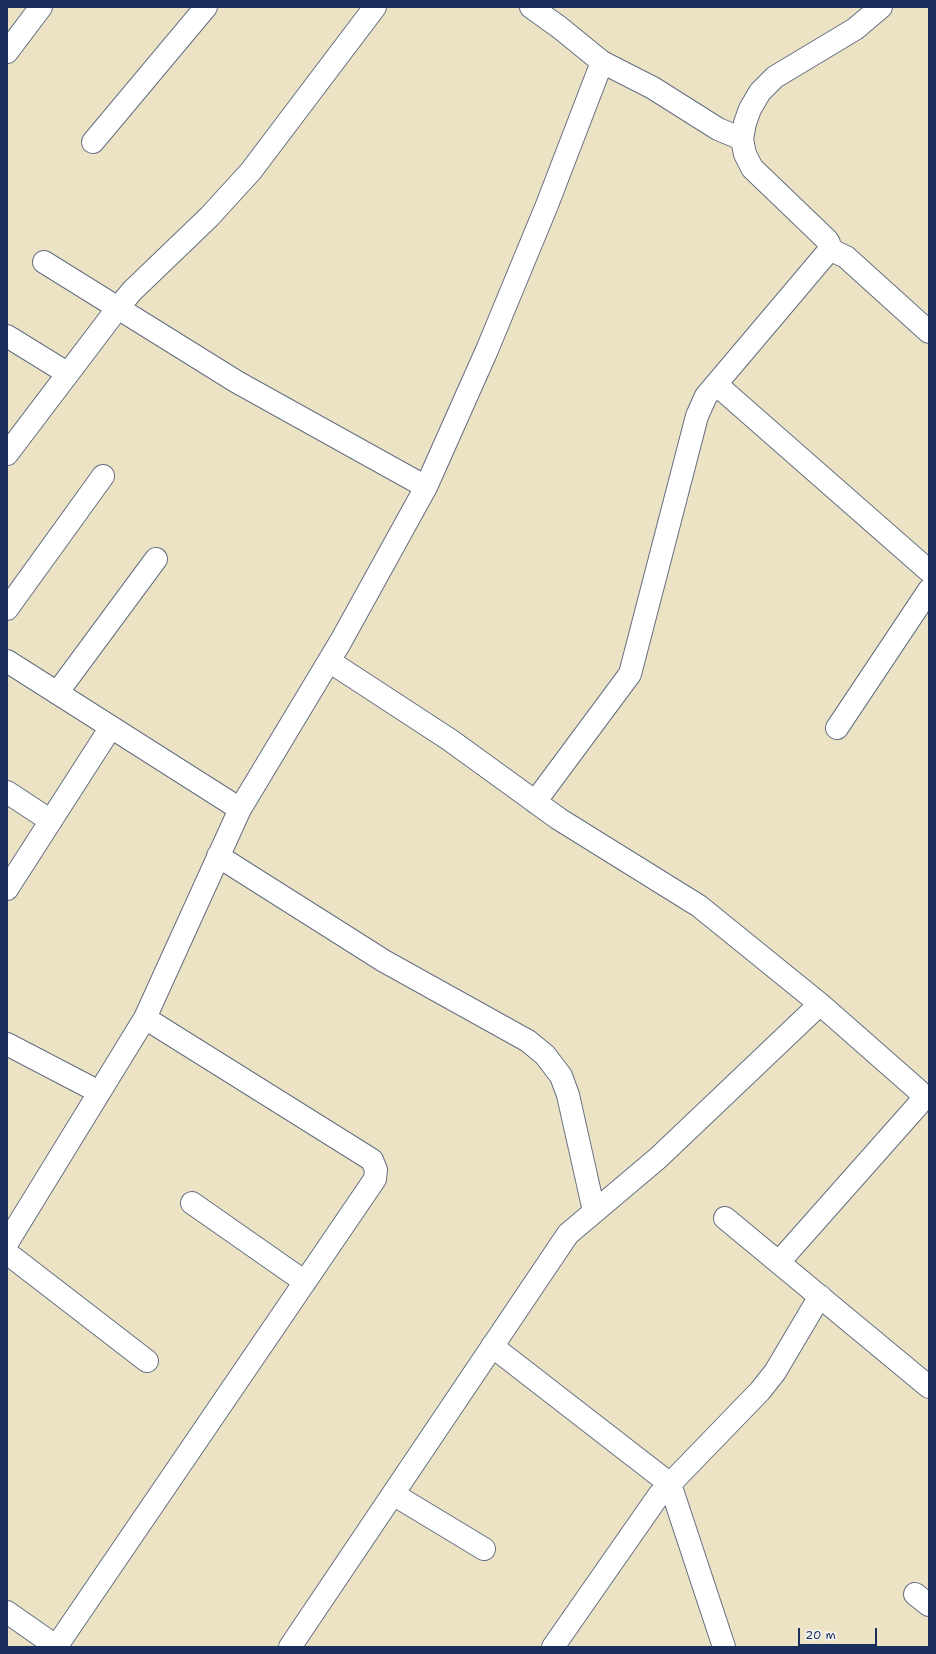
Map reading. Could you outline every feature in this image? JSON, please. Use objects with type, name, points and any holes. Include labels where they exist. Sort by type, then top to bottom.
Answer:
[{"type":"street","points":[[7,52],[13,30],[41,7]]},
{"type":"street","points":[[93,142],[206,7]]},
{"type":"street","points":[[7,454],[117,308],[132,291],[209,218],[252,171],[375,7]]},
{"type":"street","points":[[531,7],[559,27],[602,62],[653,88],[718,129],[742,139]]},
{"type":"street","points":[[535,802],[630,674],[697,416],[706,396],[826,254],[829,248],[829,243],[827,240],[752,168],[745,154],[742,139],[745,123],[750,109],[760,92],[775,77],[855,29],[882,7]]},
{"type":"street","points":[[7,1243],[14,1216],[100,1092],[145,1018],[240,808],[329,661],[426,487],[490,342],[544,212],[602,62]]},
{"type":"street","points":[[829,248],[846,257],[929,332]]},
{"type":"street","points":[[44,262],[236,382],[426,487]]},
{"type":"street","points":[[7,336],[67,373]]},
{"type":"street","points":[[716,385],[929,571]]},
{"type":"street","points":[[7,609],[103,476]]},
{"type":"street","points":[[57,693],[156,559]]},
{"type":"street","points":[[837,728],[929,590]]},
{"type":"street","points":[[7,661],[240,808]]},
{"type":"street","points":[[329,661],[450,740],[559,819],[699,906],[820,1004],[919,1091],[921,1097],[919,1104],[779,1262]]},
{"type":"street","points":[[7,889],[110,727]]},
{"type":"street","points":[[7,792],[51,821]]},
{"type":"street","points":[[218,856],[384,961],[528,1040],[546,1055],[561,1076],[568,1095],[594,1211]]},
{"type":"street","points":[[290,1647],[568,1234],[658,1158],[820,1004]]},
{"type":"street","points":[[7,1612],[57,1647],[375,1179],[376,1170],[372,1160],[145,1018]]},
{"type":"street","points":[[7,1044],[100,1092]]},
{"type":"street","points":[[192,1203],[305,1282]]},
{"type":"street","points":[[725,1218],[929,1387]]},
{"type":"street","points":[[7,1253],[147,1361]]},
{"type":"street","points":[[553,1647],[659,1494],[760,1391],[775,1372],[820,1296]]},
{"type":"street","points":[[492,1346],[670,1484],[724,1647]]},
{"type":"street","points":[[393,1494],[484,1549]]}]
